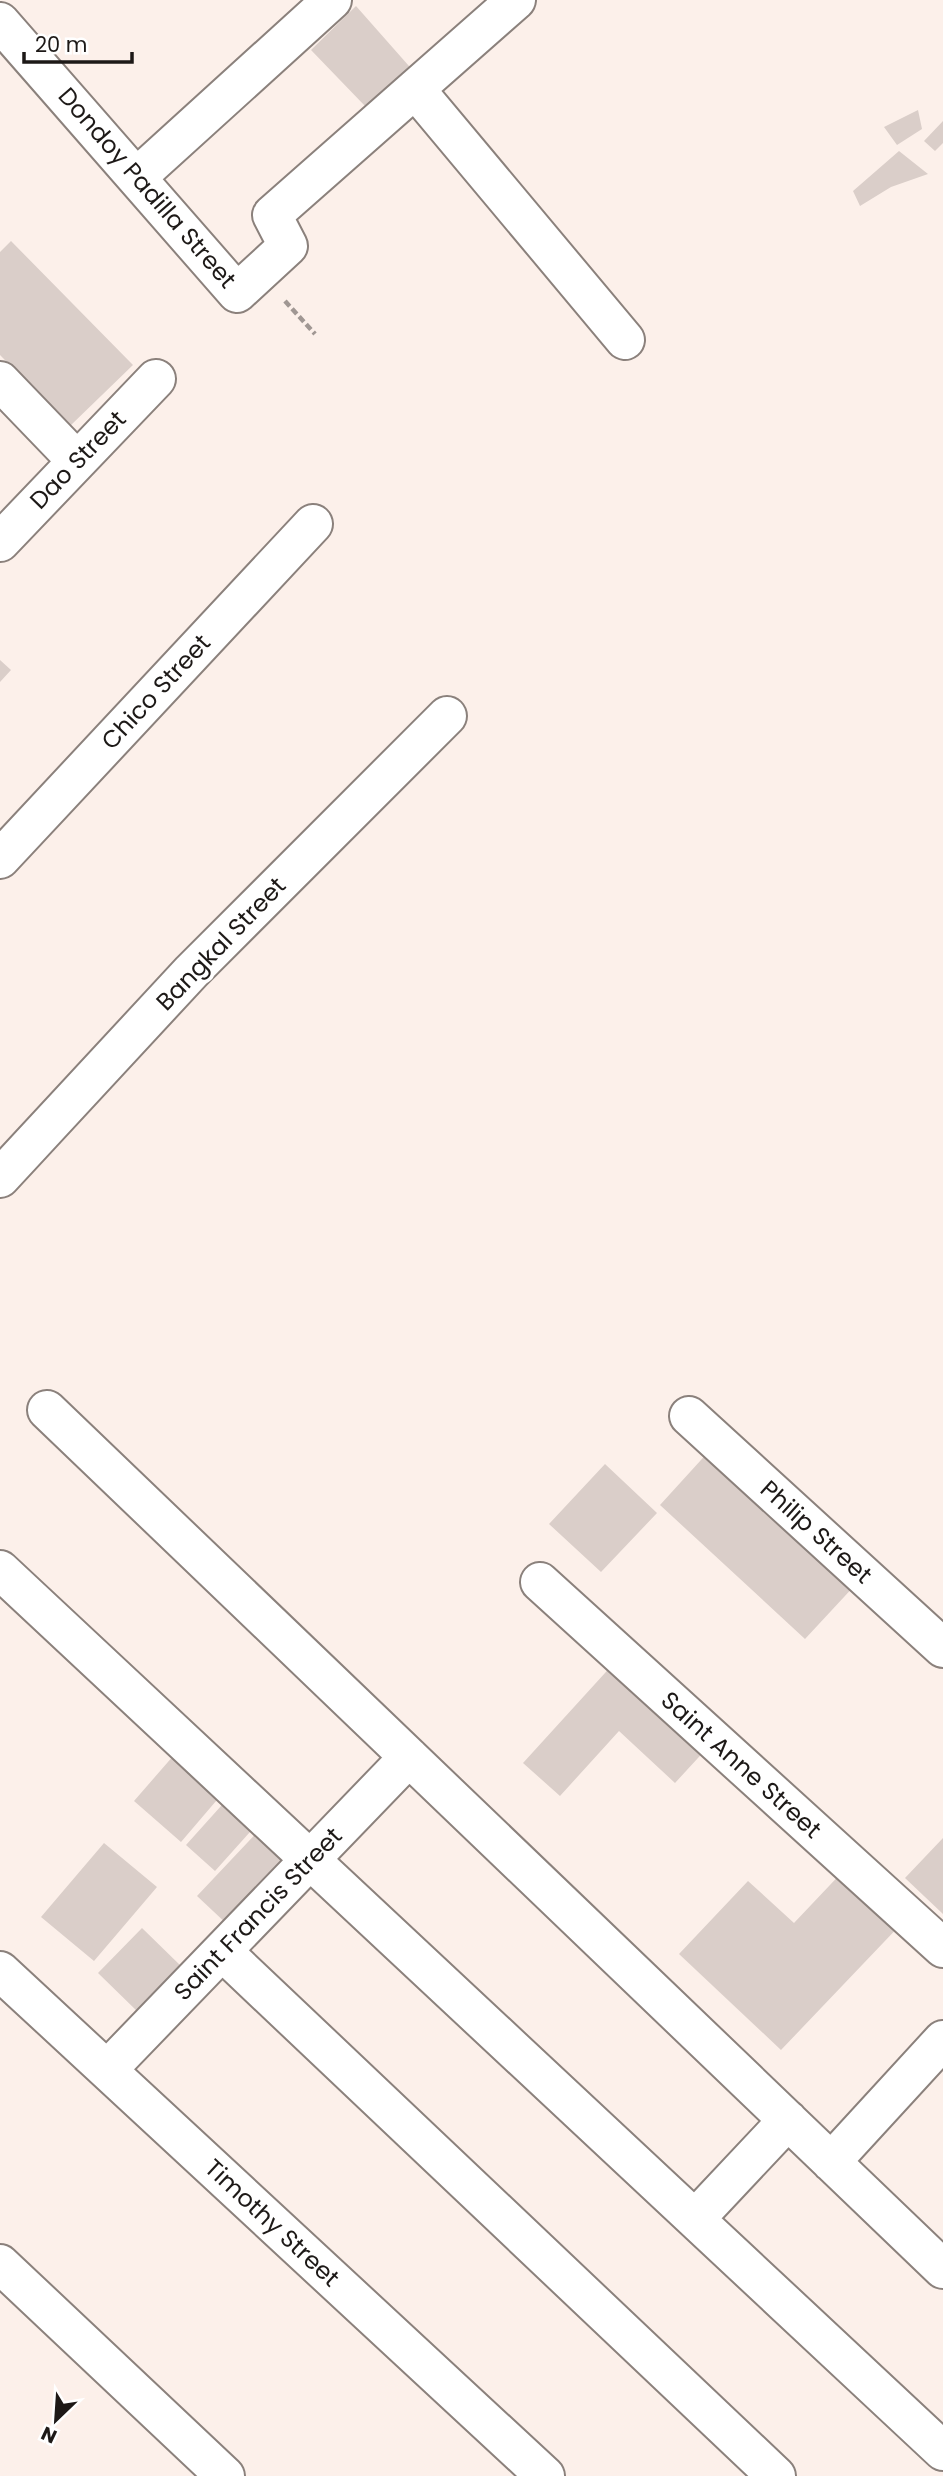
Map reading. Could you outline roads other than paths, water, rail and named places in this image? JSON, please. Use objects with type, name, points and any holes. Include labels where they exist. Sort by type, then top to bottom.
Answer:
[{"type":"street","name":"Dondoy Padilla Street","points":[[0,23],[237,293],[288,246],[272,215],[516,0]]},
{"type":"street","points":[[137,177],[327,2]]},
{"type":"street","points":[[415,89],[625,340]]},
{"type":"street","name":"Dao Street","points":[[0,542],[156,379]]},
{"type":"street","points":[[0,381],[76,461]]},
{"type":"street","name":"Chico Street","points":[[0,859],[313,524]]},
{"type":"street","name":"Bangkal Street","points":[[0,1178],[191,972],[447,716]]},
{"type":"street","points":[[47,1410],[943,2269]]},
{"type":"street","name":"Philip Street","points":[[689,1416],[943,1648]]},
{"type":"street","points":[[0,1570],[943,2451]]},
{"type":"street","name":"Saint Anne Street","points":[[540,1582],[943,1948]]},
{"type":"street","name":"Saint Francis Street","points":[[107,2070],[409,1757]]},
{"type":"street","points":[[222,1951],[776,2476]]},
{"type":"street","name":"Timothy Street","points":[[0,1971],[545,2476]]},
{"type":"street","points":[[831,2162],[943,2040]]},
{"type":"street","points":[[695,2219],[788,2120]]},
{"type":"street","points":[[0,2264],[225,2476]]}]
